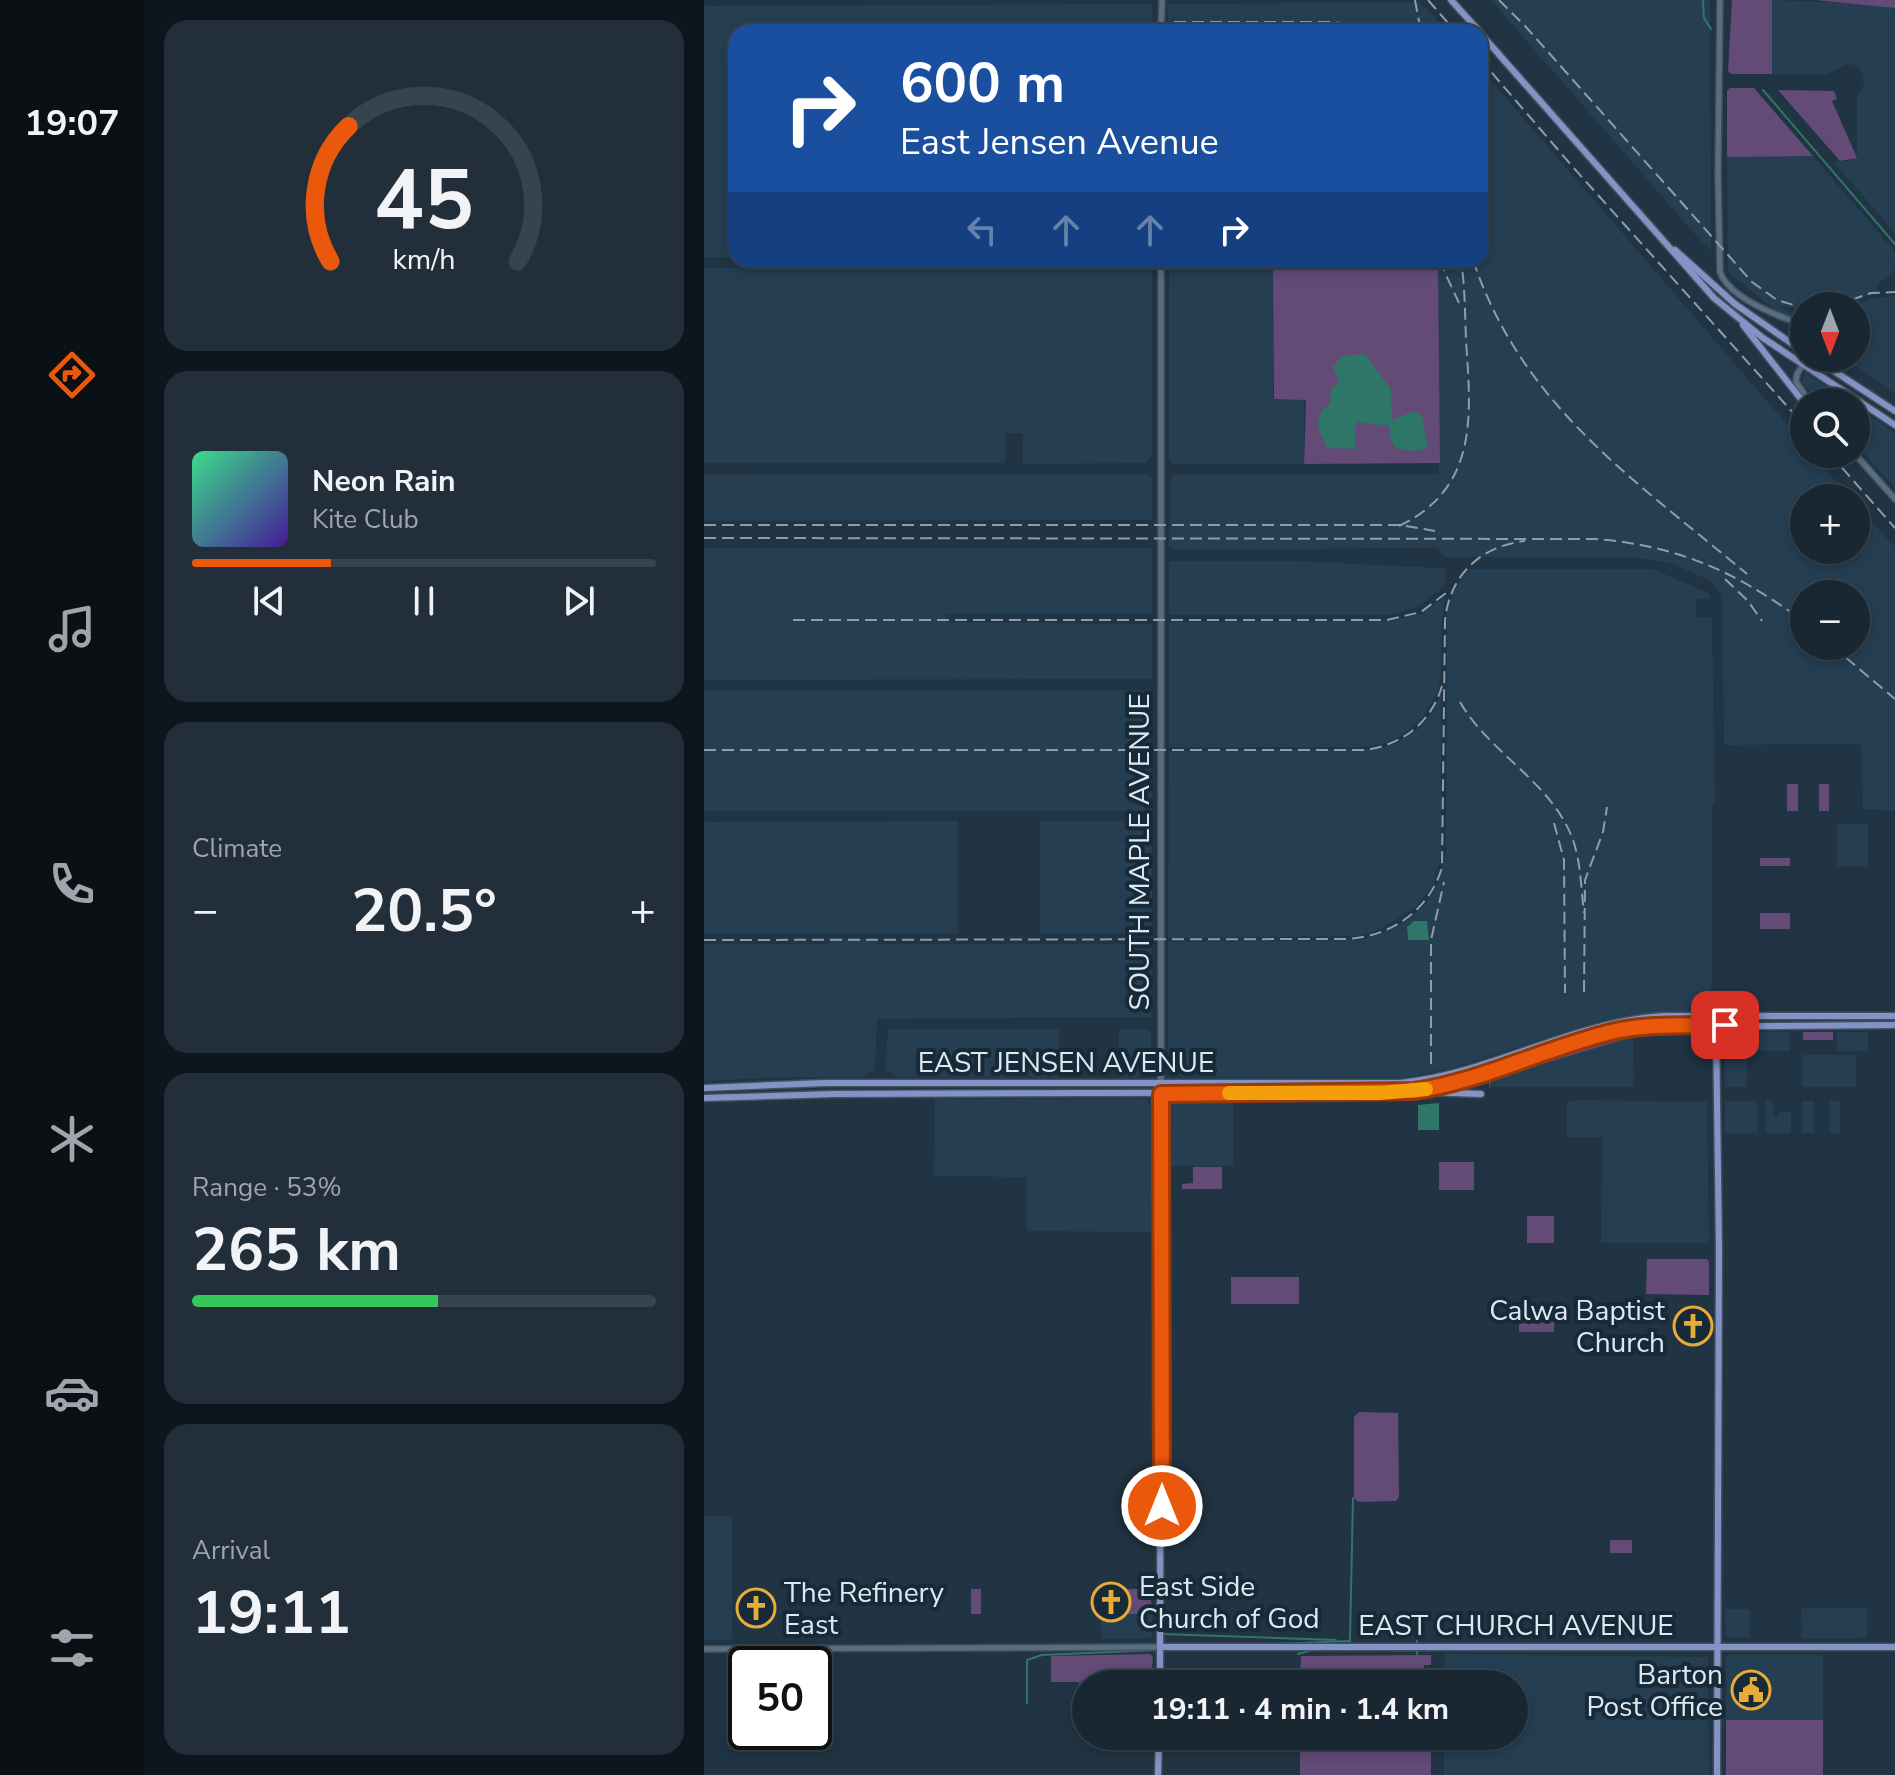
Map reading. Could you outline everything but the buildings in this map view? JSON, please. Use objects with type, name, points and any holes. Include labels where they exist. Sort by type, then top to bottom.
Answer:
[{"type":"main road","points":[[1451,0],[1473,24]]},
{"type":"main road","points":[[1488,41],[1702,286],[1738,319],[1795,388]]},
{"type":"main road","points":[[1663,239],[1735,304],[1790,346]]},
{"type":"main road","points":[[1738,319],[1790,349]]},
{"type":"main road","points":[[1824,372],[1895,425]]},
{"type":"main road","points":[[1835,372],[1895,411]]},
{"type":"main road","name":"EAST JENSEN AVENUE","points":[[704,1088],[825,1083],[1376,1084],[1428,1079],[1608,1023],[1656,1016],[1895,1016]]},
{"type":"main road","points":[[1716,1016],[1719,1250],[1717,1775]]},
{"type":"main road","points":[[1414,1091],[1452,1083],[1620,1030],[1665,1025],[1895,1025]]},
{"type":"main road","points":[[1414,1091],[1481,1094]]},
{"type":"main road","name":"EAST JENSEN AVENUE","points":[[704,1098],[834,1094],[1414,1091]]},
{"type":"main road","name":"SOUTH MAPLE AVENUE","points":[[1160,1670],[1161,1094]]},
{"type":"main road","name":"EAST CHURCH AVENUE","points":[[1161,1647],[1895,1647]]},
{"type":"main road","points":[[1158,1775],[1159,1750]]},
{"type":"street","points":[[1161,24],[1162,0]]},
{"type":"street","points":[[1720,0],[1720,272],[1725,282],[1758,306],[1790,319]]},
{"type":"street","name":"SOUTH MAPLE AVENUE","points":[[1161,268],[1161,1094]]},
{"type":"street","points":[[1867,468],[1895,499]]},
{"type":"street","name":"EAST CHURCH AVENUE","points":[[704,1649],[1161,1647]]},
{"type":"shaded area","points":[[1491,0],[1710,0],[1711,251],[1701,241]]},
{"type":"shaded area","points":[[1732,0],[1772,0],[1772,74],[1731,74],[1728,71]]},
{"type":"shaded area","points":[[1772,0],[1872,4],[1895,9],[1895,233],[1833,161],[1845,162],[1857,158],[1857,95],[1864,85],[1862,72],[1857,66],[1849,64],[1827,74],[1772,74]]},
{"type":"shaded area","points":[[1815,0],[1895,0],[1895,8]]},
{"type":"shaded area","points":[[1420,2],[1441,24],[1168,24],[1167,4]]},
{"type":"shaded area","points":[[1152,4],[1152,24],[728,24],[728,257],[704,257],[704,6]]},
{"type":"shaded area","points":[[1488,77],[1790,428],[1790,468],[1824,468],[1838,484],[1790,484],[1790,564],[1870,564],[1870,520],[1895,547],[1895,811],[1863,809],[1861,744],[1724,745],[1722,595],[1712,582],[1674,564],[1632,557],[1445,557],[1437,548],[1175,550],[1169,546],[1171,478],[1175,474],[1439,474],[1438,268],[1488,268]]},
{"type":"shaded area","points":[[1730,88],[1754,88],[1813,156],[1727,157],[1727,91]]},
{"type":"shaded area","points":[[1778,90],[1834,91],[1837,99],[1832,101],[1857,158],[1840,161]]},
{"type":"shaded area","points":[[1813,156],[1895,252],[1895,271],[1877,285],[1876,293],[1870,295],[1870,292],[1790,292],[1790,308],[1781,306],[1790,312],[1790,322],[1728,272],[1727,157]]},
{"type":"shaded area","points":[[704,268],[1152,268],[1152,456],[1145,463],[1023,464],[1023,433],[1006,433],[1005,463],[704,463]]},
{"type":"shaded area","points":[[1169,268],[1273,268],[1273,399],[1304,399],[1304,464],[1173,464],[1169,460]]},
{"type":"shaded area","points":[[1273,268],[1438,268],[1440,463],[1304,464],[1306,400],[1274,399]]},
{"type":"shaded area","points":[[1895,296],[1895,393],[1863,372],[1870,372],[1870,299]]},
{"type":"shaded area","points":[[1365,354],[1391,389],[1392,420],[1414,411],[1422,416],[1428,447],[1417,451],[1396,449],[1390,438],[1389,426],[1356,422],[1355,449],[1327,448],[1317,426],[1322,410],[1330,404],[1331,388],[1339,383],[1333,367],[1342,356]]},
{"type":"shaded area","points":[[1805,372],[1829,388],[1807,388],[1802,382]]},
{"type":"shaded area","points":[[1870,416],[1895,433],[1895,488],[1870,460]]},
{"type":"shaded area","points":[[1148,474],[1152,478],[1152,520],[704,521],[704,475]]},
{"type":"shaded area","points":[[704,548],[1152,548],[1152,614],[946,614],[946,622],[1152,624],[1152,679],[704,680]]},
{"type":"shaded area","points":[[1169,561],[1296,561],[1438,568],[1446,569],[1446,585],[1420,606],[1391,615],[1169,615]]},
{"type":"shaded area","points":[[1468,569],[1653,569],[1708,593],[1711,599],[1696,599],[1696,617],[1712,618],[1715,801],[1712,806],[1712,978],[1709,1007],[1703,1011],[1622,1017],[1586,1025],[1450,1069],[1405,1077],[1181,1077],[1168,1070],[1168,942],[1360,940],[1407,920],[1423,907],[1435,890],[1446,855],[1447,612],[1454,590]]},
{"type":"shaded area","points":[[1446,596],[1438,691],[1422,718],[1401,736],[1382,744],[1361,747],[1169,747],[1169,622],[1392,621],[1421,614]]},
{"type":"shaded area","points":[[704,690],[1150,690],[1152,811],[704,811]]},
{"type":"shaded area","points":[[1441,693],[1441,856],[1433,885],[1416,907],[1379,930],[1358,936],[1168,938],[1169,751],[1378,749],[1398,742],[1417,730],[1432,713]]},
{"type":"shaded area","points":[[1787,784],[1798,784],[1798,811],[1787,811]]},
{"type":"shaded area","points":[[1819,784],[1829,784],[1829,811],[1819,811]]},
{"type":"shaded area","points":[[958,821],[958,934],[704,934],[704,822]]},
{"type":"shaded area","points":[[1040,821],[1152,821],[1152,934],[1040,934]]},
{"type":"shaded area","points":[[1837,824],[1868,824],[1868,866],[1837,866]]},
{"type":"shaded area","points":[[1760,858],[1790,858],[1790,866],[1760,866]]},
{"type":"shaded area","points":[[1760,913],[1790,913],[1790,929],[1760,929]]},
{"type":"shaded area","points":[[1414,921],[1427,921],[1429,940],[1408,940],[1407,927]]},
{"type":"shaded area","points":[[829,939],[876,939],[877,944],[1152,944],[1151,1017],[877,1019],[875,1070],[862,1077],[704,1081],[704,944],[828,944]]},
{"type":"shaded area","points":[[888,1029],[1059,1029],[1059,1077],[898,1077],[885,1070]]},
{"type":"shaded area","points":[[1119,1029],[1151,1031],[1151,1070],[1139,1077],[1119,1077]]},
{"type":"shaded area","points":[[1757,1032],[1790,1032],[1790,1051],[1757,1051]]},
{"type":"shaded area","points":[[1803,1032],[1833,1032],[1833,1040],[1803,1040]]},
{"type":"shaded area","points":[[1837,1032],[1868,1032],[1868,1051],[1837,1051]]},
{"type":"shaded area","points":[[1635,1033],[1629,1038],[1492,1079],[1489,1089],[1489,1077]]},
{"type":"shaded area","points":[[1633,1036],[1634,1087],[1491,1087],[1491,1079]]},
{"type":"shaded area","points":[[1725,1055],[1747,1055],[1747,1087],[1725,1087]]},
{"type":"shaded area","points":[[1803,1055],[1856,1055],[1856,1087],[1802,1087]]},
{"type":"shaded area","points":[[935,1099],[1145,1099],[1151,1106],[1151,1232],[1027,1231],[1026,1177],[934,1176]]},
{"type":"shaded area","points":[[1172,1100],[1233,1100],[1233,1166],[1168,1166],[1168,1104]]},
{"type":"shaded area","points":[[1567,1101],[1707,1102],[1709,1243],[1601,1243],[1602,1137],[1567,1137]]},
{"type":"shaded area","points":[[1725,1101],[1757,1101],[1757,1133],[1725,1133]]},
{"type":"shaded area","points":[[1766,1101],[1773,1101],[1773,1117],[1778,1117],[1778,1112],[1791,1112],[1791,1133],[1766,1133]]},
{"type":"shaded area","points":[[1802,1101],[1814,1101],[1814,1133],[1802,1133]]},
{"type":"shaded area","points":[[1830,1101],[1840,1101],[1840,1133],[1830,1133]]},
{"type":"shaded area","points":[[1439,1103],[1439,1130],[1418,1130],[1418,1105]]},
{"type":"shaded area","points":[[1439,1162],[1474,1162],[1474,1190],[1439,1190]]},
{"type":"shaded area","points":[[1193,1167],[1222,1167],[1222,1189],[1182,1189],[1182,1184],[1193,1183]]},
{"type":"shaded area","points":[[1527,1216],[1554,1216],[1554,1243],[1527,1243]]},
{"type":"shaded area","points":[[1647,1259],[1707,1259],[1709,1295],[1646,1294]]},
{"type":"shaded area","points":[[1231,1277],[1299,1277],[1299,1304],[1231,1304]]},
{"type":"shaded area","points":[[1519,1322],[1554,1322],[1554,1332],[1519,1332]]},
{"type":"shaded area","points":[[1359,1412],[1398,1413],[1399,1497],[1396,1501],[1358,1502],[1354,1498],[1354,1417]]},
{"type":"shaded area","points":[[704,1516],[732,1516],[730,1640],[704,1640]]},
{"type":"shaded area","points":[[1610,1540],[1632,1540],[1632,1553],[1610,1553]]},
{"type":"shaded area","points":[[971,1589],[981,1589],[981,1614],[971,1614]]},
{"type":"shaded area","points":[[1126,1589],[1149,1589],[1153,1614],[1126,1614]]},
{"type":"shaded area","points":[[1801,1608],[1867,1608],[1867,1638],[1802,1639]]},
{"type":"shaded area","points":[[1725,1609],[1750,1609],[1750,1638],[1726,1637]]},
{"type":"shaded area","points":[[1101,1614],[1153,1614],[1152,1638],[1101,1639]]},
{"type":"shaded area","points":[[1150,1654],[1153,1657],[1152,1670],[1072,1670],[1072,1682],[1051,1682],[1051,1656]]},
{"type":"shaded area","points":[[1445,1654],[1708,1657],[1709,1775],[1444,1775],[1444,1750],[1528,1750],[1528,1670],[1445,1670]]},
{"type":"shaded area","points":[[1431,1655],[1431,1665],[1424,1665],[1424,1670],[1300,1670],[1301,1656]]},
{"type":"shaded area","points":[[1728,1655],[1823,1655],[1823,1720],[1726,1720]]},
{"type":"shaded area","points":[[1726,1720],[1823,1720],[1823,1775],[1726,1775]]},
{"type":"shaded area","points":[[1300,1750],[1431,1750],[1431,1775],[1300,1775]]},
{"type":"waterway","points":[[1703,0],[1704,18],[1711,29]]},
{"type":"waterway","points":[[1763,90],[1895,244]]},
{"type":"waterway","points":[[1350,1639],[1353,1498]]},
{"type":"waterway","points":[[1162,1634],[1336,1640]]},
{"type":"waterway","points":[[1276,1644],[1350,1641]]},
{"type":"waterway","points":[[1417,1641],[1417,1654]]},
{"type":"waterway","points":[[1298,1654],[1316,1649]]},
{"type":"waterway","points":[[1027,1703],[1027,1660],[1042,1655],[1157,1650]]},
{"type":"railway","points":[[1415,0],[1420,24]]},
{"type":"railway","points":[[1428,0],[1449,24]]},
{"type":"railway","points":[[1499,0],[1752,282],[1777,300],[1790,304]]},
{"type":"railway","points":[[1174,22],[1349,24]]},
{"type":"railway","points":[[1488,68],[1790,409]]},
{"type":"railway","points":[[1443,268],[1459,303]]},
{"type":"railway","points":[[1399,526],[1425,510],[1444,491],[1457,470],[1464,447],[1469,395],[1462,268]]},
{"type":"railway","points":[[1476,268],[1494,312],[1521,357],[1552,399],[1624,472],[1747,574]]},
{"type":"railway","points":[[1870,293],[1895,292]]},
{"type":"railway","points":[[1842,468],[1895,528]]},
{"type":"railway","points":[[704,525],[1400,525],[1435,531]]},
{"type":"railway","points":[[704,538],[1595,539],[1652,547],[1703,563],[1751,587],[1790,612]]},
{"type":"railway","points":[[704,940],[1346,939],[1393,927],[1428,896],[1442,867],[1445,621],[1453,590],[1460,577],[1481,557],[1494,549],[1525,541]]},
{"type":"railway","points":[[1725,579],[1748,601],[1762,621]]},
{"type":"railway","points":[[793,620],[1387,620],[1421,612],[1450,590]]},
{"type":"railway","points":[[1849,660],[1895,699]]},
{"type":"railway","points":[[704,750],[1365,750],[1391,743],[1413,730],[1431,711],[1442,686]]},
{"type":"railway","points":[[1460,702],[1487,737],[1551,801],[1563,820],[1578,858],[1584,913]]},
{"type":"railway","points":[[1584,992],[1585,880],[1603,832],[1607,807]]},
{"type":"railway","points":[[1554,823],[1564,860],[1565,993]]},
{"type":"railway","points":[[1431,1064],[1431,940],[1444,882]]},
{"type":"slow traffic","points":[[1229,1093],[1380,1093],[1426,1089]]},
{"type":"place","name":"Calwa Baptist Church","points":[[1693,1326]]},
{"type":"place","name":"East Side Church of God","points":[[1111,1602]]},
{"type":"place","name":"The Refinery East","points":[[756,1608]]},
{"type":"place","name":"Barton Post Office","points":[[1751,1690]]},
{"type":"route","points":[[1162,1506],[1161,1094],[1414,1091],[1452,1083],[1620,1030],[1665,1025],[1725,1025]]}]
